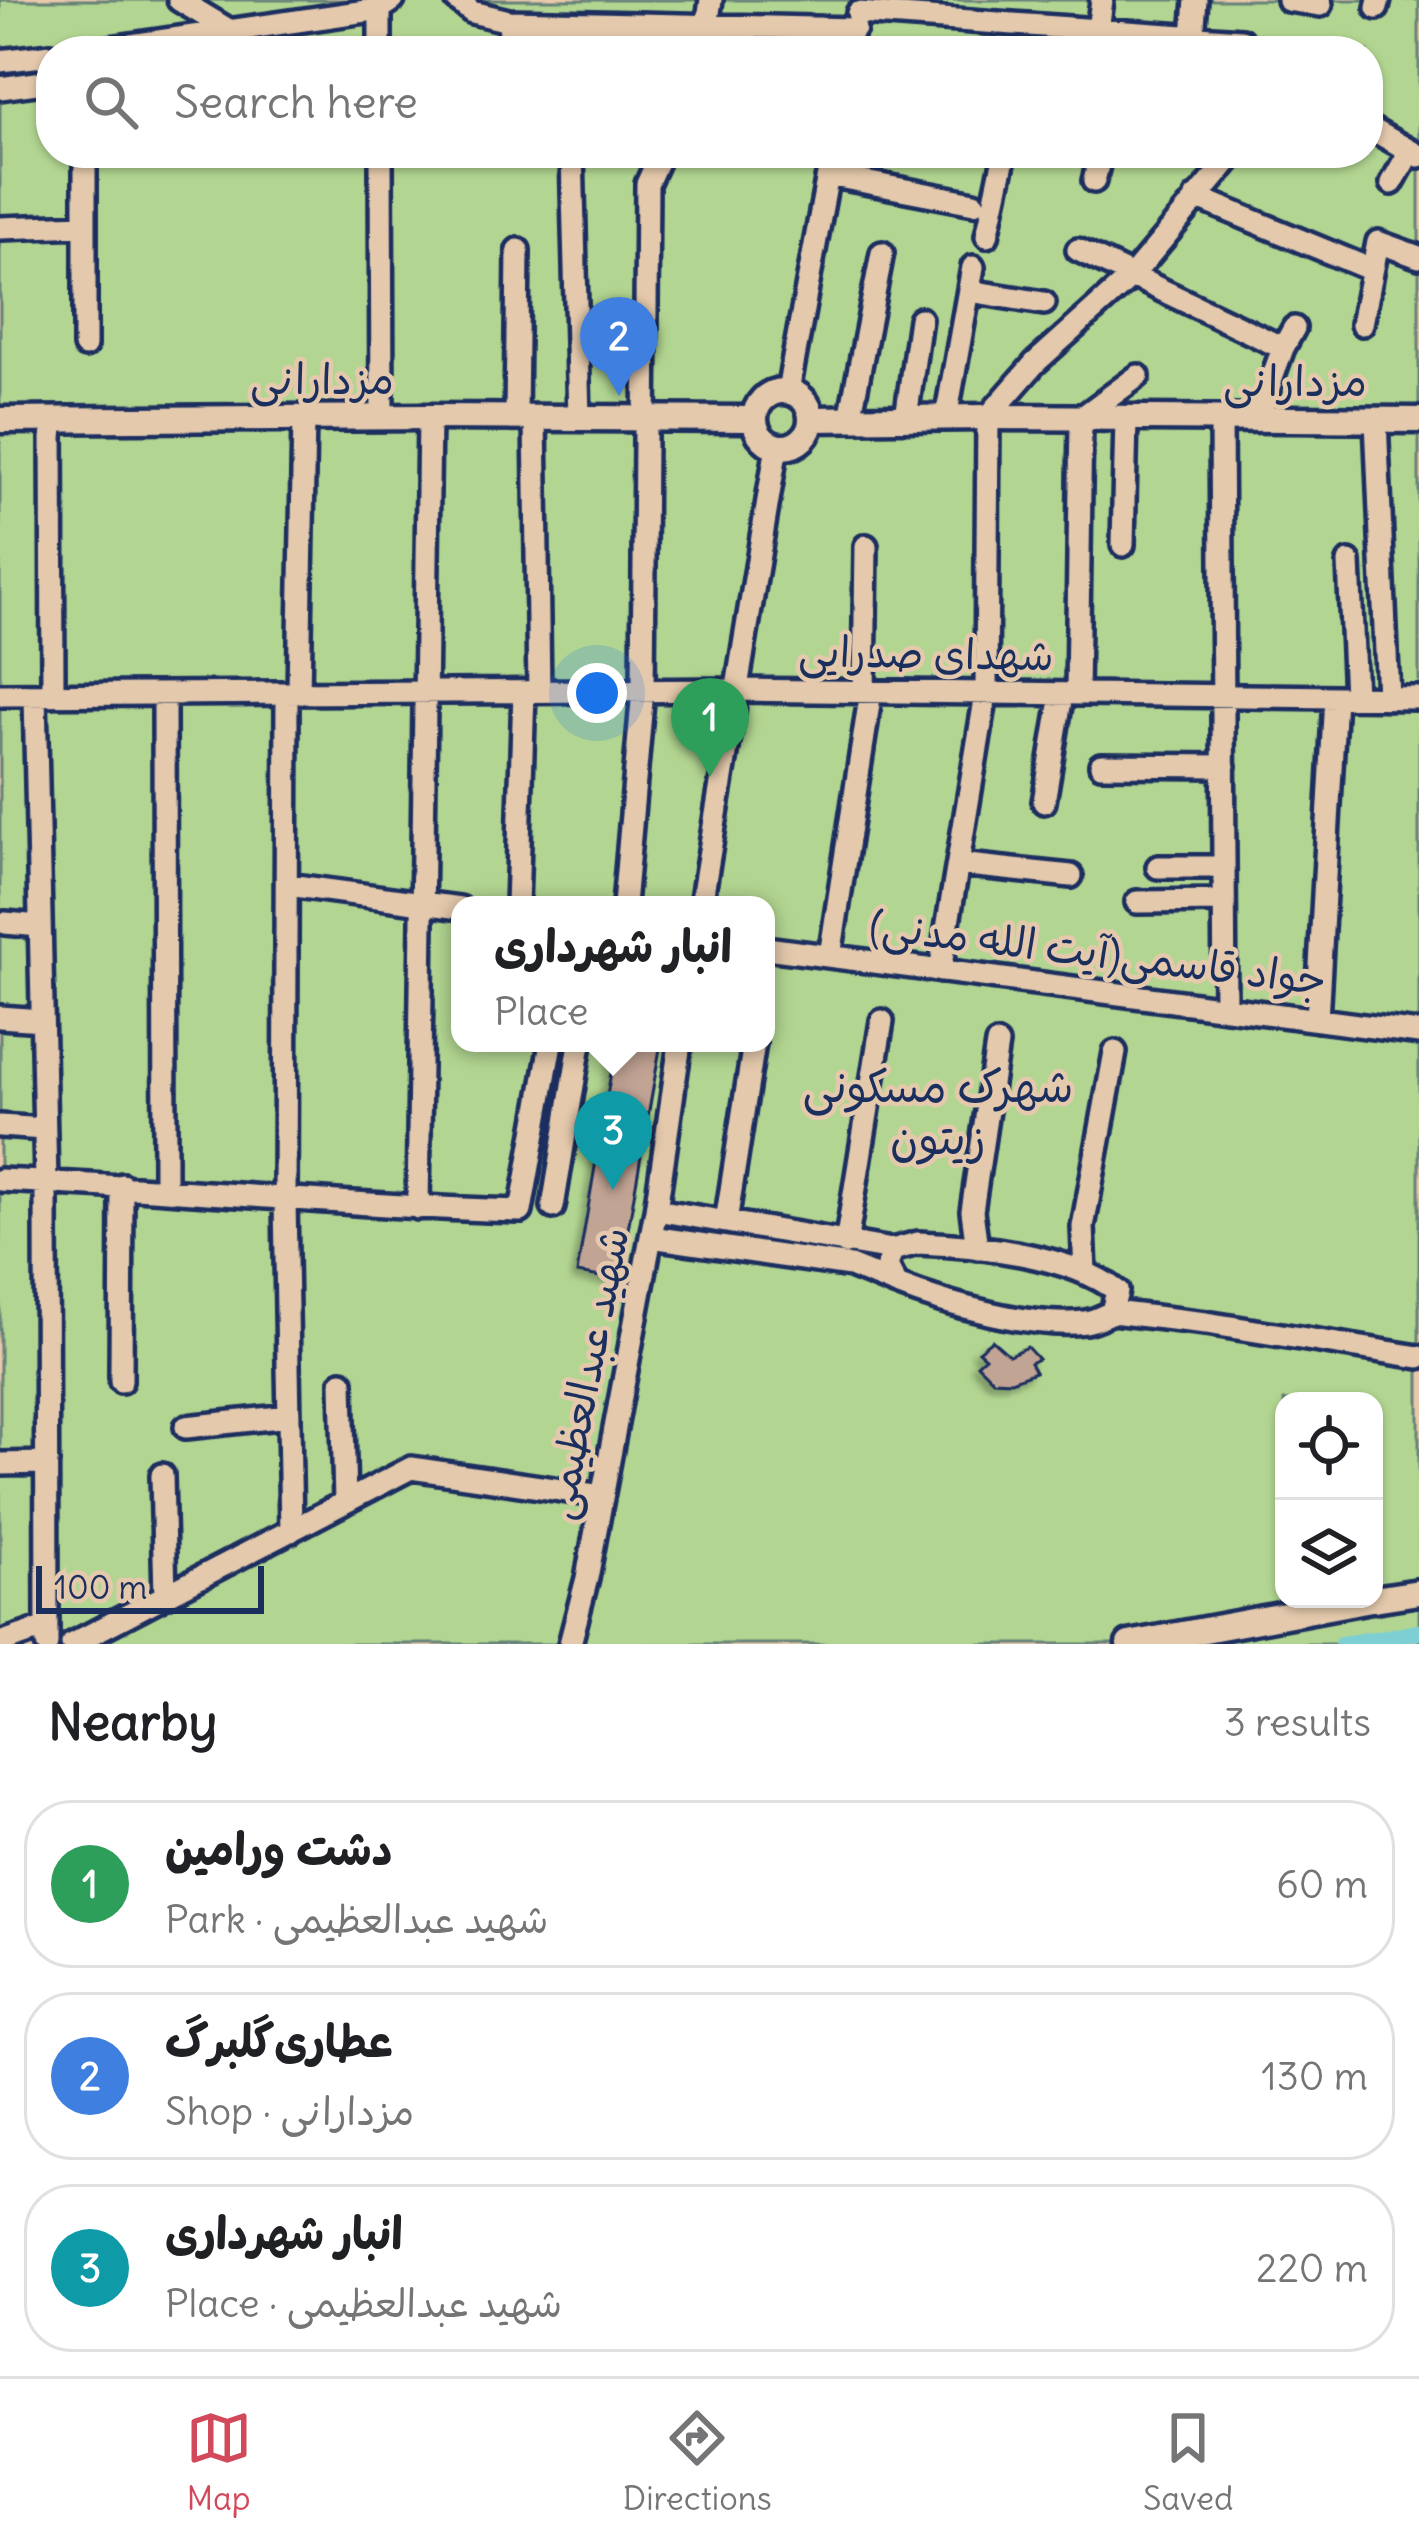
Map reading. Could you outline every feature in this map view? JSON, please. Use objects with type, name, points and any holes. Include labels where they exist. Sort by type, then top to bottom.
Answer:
[{"type":"main road","points":[[788,392],[809,408],[809,430],[794,445],[777,446],[763,439],[754,419],[763,399],[788,392]]},
{"type":"main road","name":"مزدارانی","points":[[0,420],[754,419]]},
{"type":"main road","name":"مزدارانی","points":[[811,419],[1419,420]]},
{"type":"main road","points":[[1383,1597],[1419,1592]]},
{"type":"main road","points":[[1129,1644],[1318,1608]]},
{"type":"street","points":[[178,0],[232,32]]},
{"type":"street","points":[[457,0],[472,12],[509,21],[559,16],[707,26],[856,23],[1193,36],[1196,0]]},
{"type":"street","points":[[707,26],[712,0]]},
{"type":"street","points":[[1097,30],[1102,0]]},
{"type":"street","points":[[1288,0],[1321,4]]},
{"type":"street","points":[[206,36],[386,5],[382,36]]},
{"type":"street","points":[[509,21],[510,36]]},
{"type":"street","points":[[660,24],[660,36]]},
{"type":"street","points":[[0,61],[36,57]]},
{"type":"street","points":[[0,88],[36,83]]},
{"type":"street","points":[[1383,135],[1414,153],[1392,183]]},
{"type":"street","points":[[85,168],[85,346]]},
{"type":"street","points":[[380,168],[382,418]]},
{"type":"street","points":[[572,168],[579,418]]},
{"type":"street","points":[[625,896],[643,691],[647,184],[654,168]]},
{"type":"street","points":[[788,392],[829,168]]},
{"type":"street","points":[[845,168],[974,203]]},
{"type":"street","points":[[987,236],[1002,168]]},
{"type":"street","points":[[1094,181],[1097,168]]},
{"type":"street","points":[[940,970],[986,694],[988,417],[1035,363],[1132,276],[1220,168]]},
{"type":"street","points":[[1196,197],[1372,270]]},
{"type":"street","points":[[0,228],[86,225]]},
{"type":"street","points":[[1362,324],[1378,242],[1419,257]]},
{"type":"street","points":[[518,250],[531,691],[518,896]]},
{"type":"street","points":[[1078,250],[1288,338],[1257,420]]},
{"type":"street","points":[[850,419],[882,253]]},
{"type":"street","points":[[946,418],[973,267]]},
{"type":"street","points":[[968,291],[1044,303]]},
{"type":"street","points":[[906,418],[920,319]]},
{"type":"street","points":[[1044,802],[1070,694],[1082,418],[1138,376]]},
{"type":"street","points":[[418,1208],[428,417]]},
{"type":"street","points":[[291,1531],[285,1201],[288,885],[304,418]]},
{"type":"street","points":[[1124,544],[1126,418]]},
{"type":"street","points":[[0,1643],[47,1636],[40,926],[52,419]]},
{"type":"street","points":[[1221,420],[1225,1008]]},
{"type":"street","points":[[1376,420],[1388,698]]},
{"type":"street","points":[[703,896],[777,446]]},
{"type":"street","points":[[830,956],[867,692],[866,547]]},
{"type":"street","points":[[1317,1020],[1345,697],[1349,562]]},
{"type":"street","name":"شهدای صدرایی","points":[[0,695],[737,690],[1419,698]]},
{"type":"street","points":[[164,694],[165,1189]]},
{"type":"street","points":[[1101,765],[1224,766]]},
{"type":"street","points":[[958,864],[1071,876]]},
{"type":"street","points":[[1158,867],[1224,867]]},
{"type":"street","points":[[288,885],[451,907]]},
{"type":"street","points":[[1137,902],[1224,901]]},
{"type":"street","points":[[5,922],[40,926]]},
{"type":"street","name":"جواد قاسمی(آیت الله مدنی)","points":[[775,949],[1419,1033]]},
{"type":"street","points":[[0,1016],[42,1021]]},
{"type":"street","points":[[846,1244],[882,1021]]},
{"type":"street","points":[[976,1248],[972,1211],[997,1044]]},
{"type":"street","points":[[0,1180],[285,1201],[520,1211],[549,1052]]},
{"type":"street","points":[[553,1208],[579,1052]]},
{"type":"street","name":"شهید عبدالعظیمی","points":[[585,1644],[577,1616],[656,1210],[679,1052]]},
{"type":"street","points":[[726,1222],[753,1052]]},
{"type":"street","points":[[1085,1273],[1083,1227],[1115,1052]]},
{"type":"street","points":[[0,1126],[44,1129]]},
{"type":"street","points":[[121,1381],[122,1186]]},
{"type":"street","points":[[656,1210],[892,1250],[918,1243],[1022,1254],[1085,1273],[1117,1292],[1112,1312]]},
{"type":"street","points":[[651,1237],[850,1266],[928,1297],[1055,1323],[1090,1322],[1112,1312],[1419,1358]]},
{"type":"street","points":[[892,1250],[887,1266],[897,1285]]},
{"type":"street","points":[[341,1382],[345,1502]]},
{"type":"street","points":[[186,1427],[289,1417]]},
{"type":"street","points":[[0,1464],[46,1463]]},
{"type":"street","points":[[72,1644],[411,1468],[602,1496]]},
{"type":"street","points":[[162,1475],[165,1596]]},
{"type":"street","points":[[570,1644],[577,1616]]},
{"type":"green space","points":[[0,0],[1419,0],[1419,1644],[0,1644]]},
{"type":"building","points":[[614,1052],[659,1052],[619,1280],[577,1273]]},
{"type":"building","points":[[992,1340],[1009,1355],[1027,1347],[1038,1359],[1030,1363],[1035,1372],[1011,1381],[993,1380],[977,1364],[985,1357],[978,1351]]},
{"type":"waterway","points":[[1342,1644],[1419,1632]]},
{"type":"place","name":"عطاری‌گلبرگ","points":[[619,396]]},
{"type":"place","name":"دشت ورامین","points":[[710,777]]},
{"type":"place","name":"انبار شهرداری","points":[[613,1190]]},
{"type":"district","name":"شهرک مسکونی زیتون","points":[[938,1112]]}]
